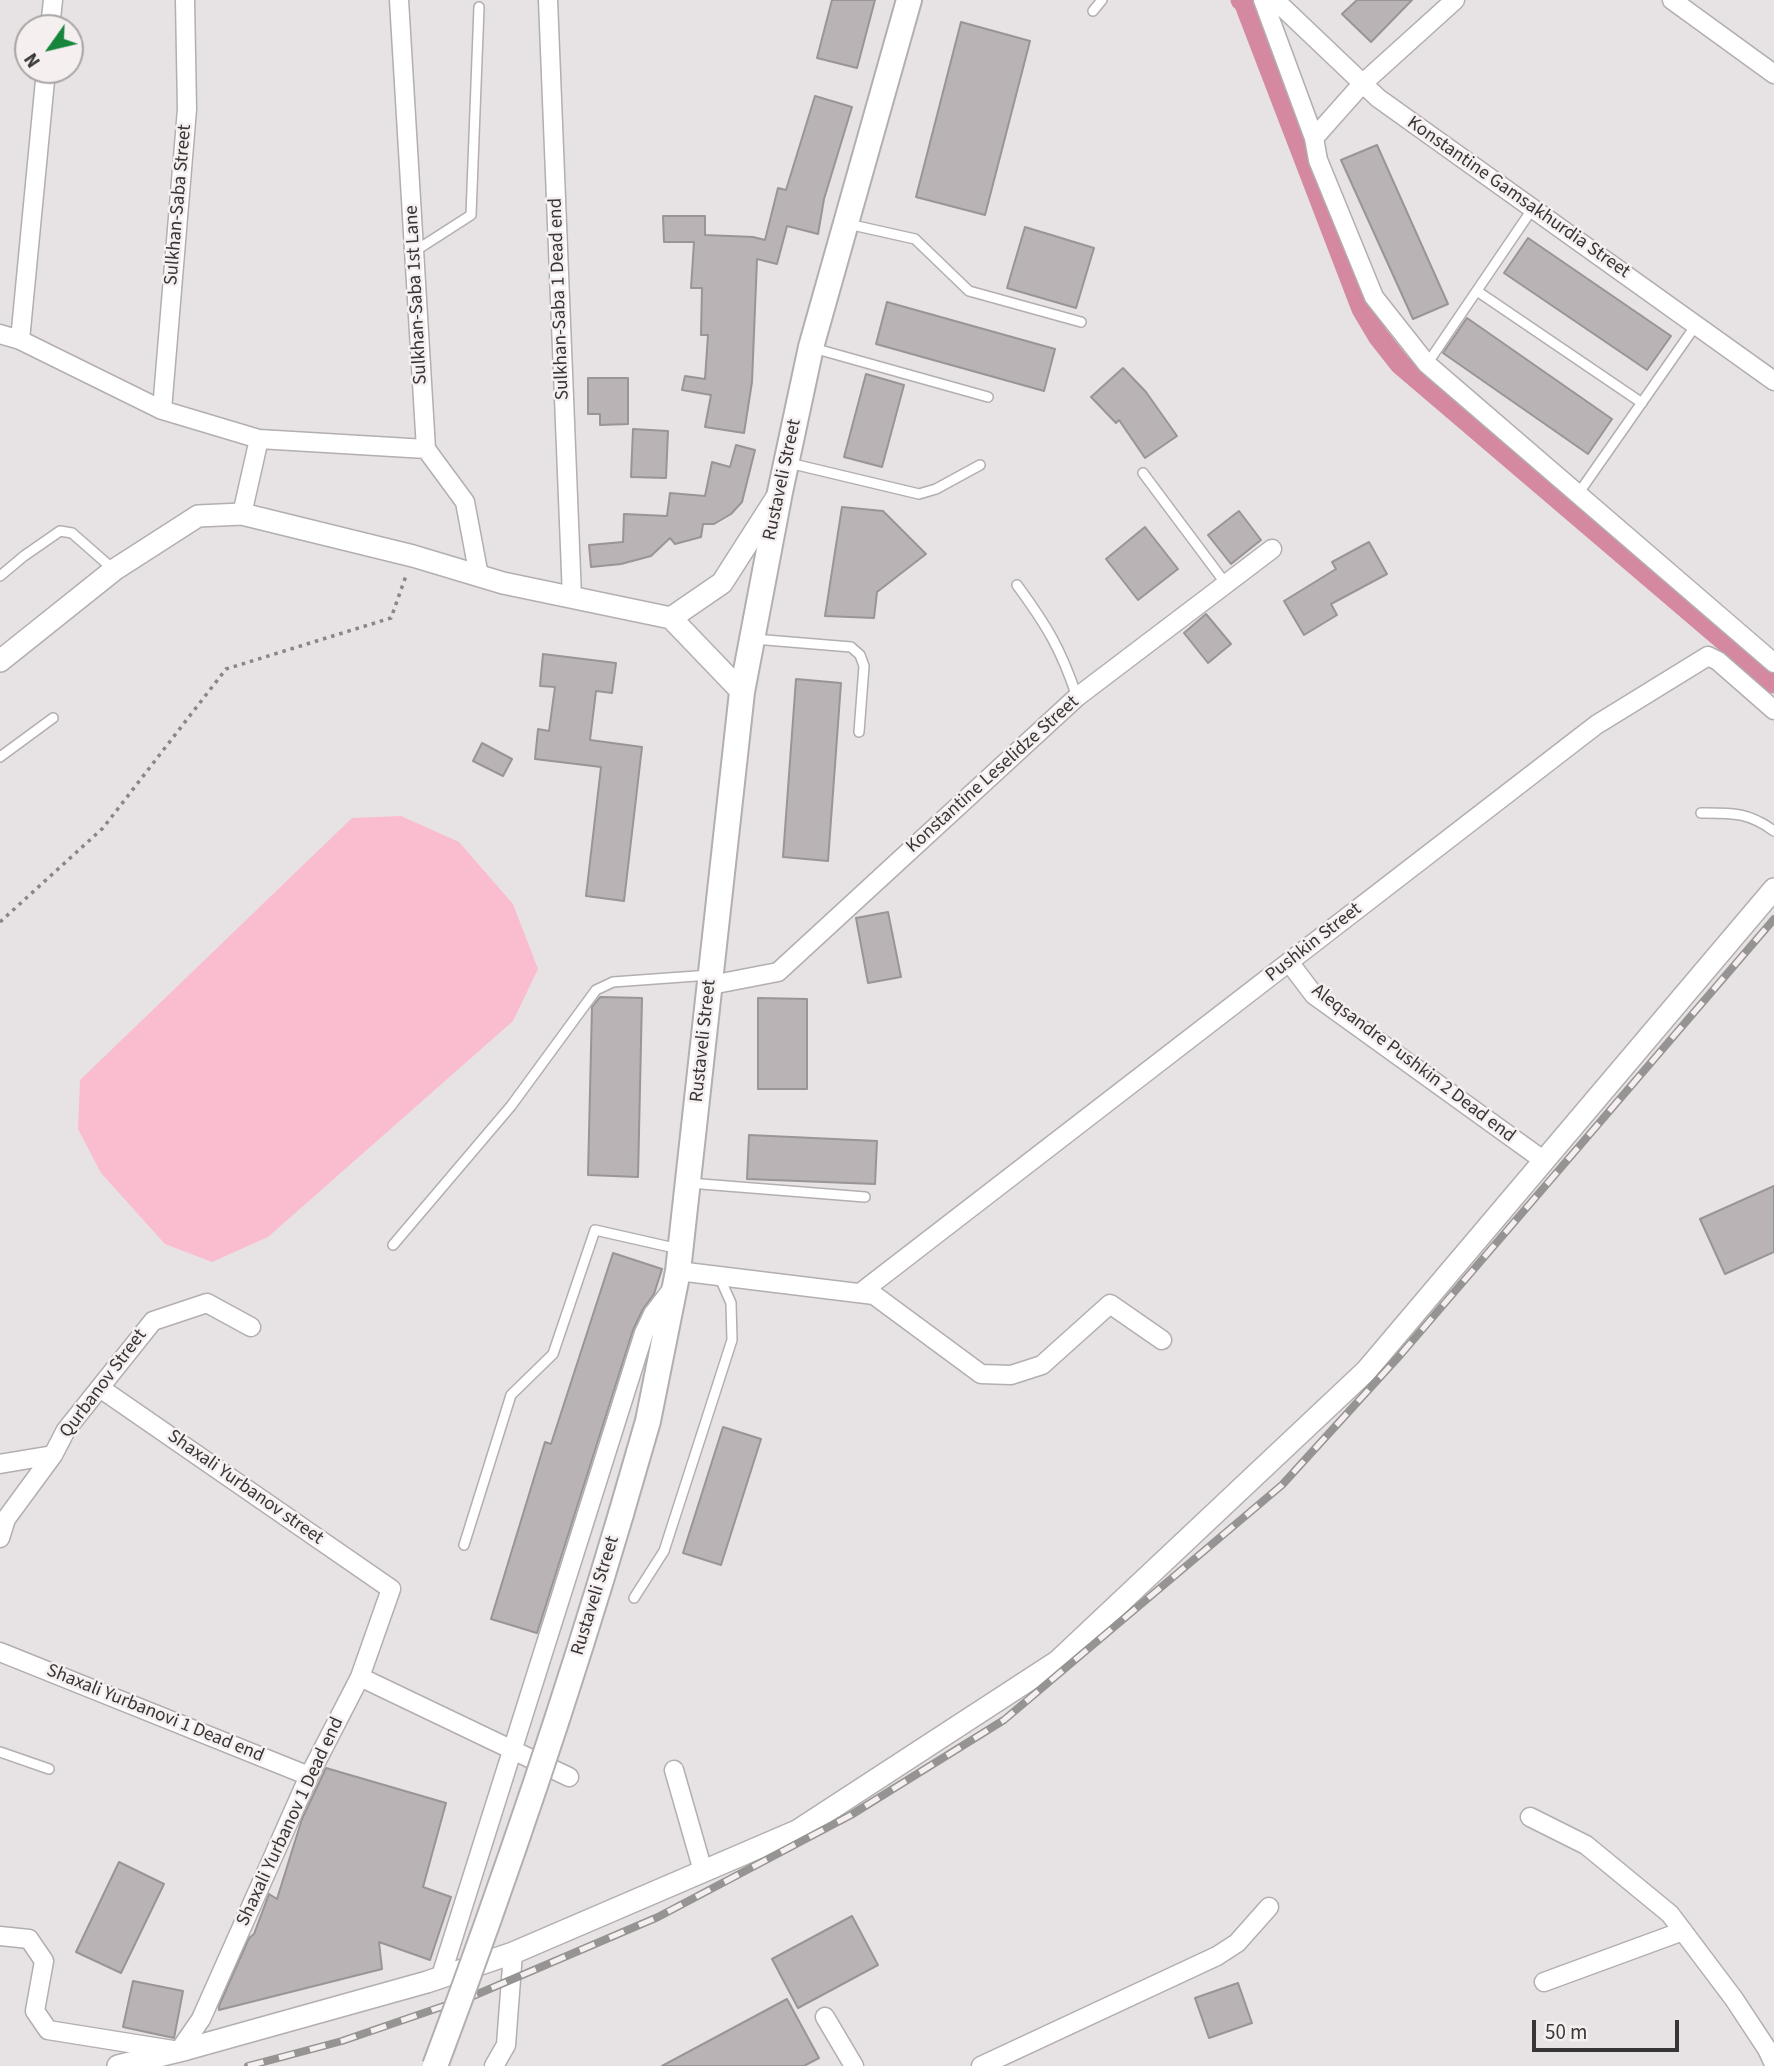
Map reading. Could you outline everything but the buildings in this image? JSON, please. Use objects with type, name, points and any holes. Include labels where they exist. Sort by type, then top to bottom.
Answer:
[{"type":"main road","name":"Rustaveli Street","points":[[435,2066],[589,1621],[648,1421],[678,1269],[741,692],[811,347],[909,0]]},
{"type":"street","name":"Sulkhan-Saba Street","points":[[162,410],[187,109],[185,0]]},
{"type":"street","name":"Sulkhan-Saba 1st Lane","points":[[399,0],[426,449]]},
{"type":"street","name":"Sulkhan-Saba 1 Dead end","points":[[548,0],[572,597]]},
{"type":"street","points":[[1263,0],[1314,138],[1318,160],[1374,297],[1427,364],[1774,663]]},
{"type":"street","name":"Konstantine Gamsakhurdia Street","points":[[1275,0],[1362,84],[1774,381]]},
{"type":"street","points":[[1314,138],[1362,84],[1455,0]]},
{"type":"street","points":[[1672,0],[1774,74]]},
{"type":"street","points":[[20,340],[45,84]]},
{"type":"street","points":[[0,334],[20,340],[162,410],[260,439],[426,449],[465,502],[479,576]]},
{"type":"street","points":[[243,514],[260,439]]},
{"type":"street","points":[[671,618],[722,583],[780,492]]},
{"type":"street","points":[[0,661],[114,570],[198,516],[243,514],[413,556],[479,576],[671,618],[741,692]]},
{"type":"street","name":"Konstantine Leselidze Street","points":[[711,980],[778,972],[1077,697],[1272,549]]},
{"type":"street","name":"Pushkin Street","points":[[860,1293],[1596,725],[1709,656],[1718,660],[1774,710]]},
{"type":"street","points":[[118,2066],[442,1976],[513,1953],[797,1831],[1058,1661],[1366,1371],[1774,889]]},
{"type":"street","name":"Aleqsandre Pushkin 2 Dead end","points":[[1289,962],[1314,995],[1544,1160]]},
{"type":"street","points":[[442,1976],[644,1333],[678,1269],[874,1295],[981,1374],[1011,1374],[1042,1365],[1110,1304],[1162,1340]]},
{"type":"street","name":"Qurbanov Street","points":[[0,1538],[6,1519],[53,1455],[66,1430],[153,1321],[207,1303],[251,1327]]},
{"type":"street","name":"Shaxali Yurbanov street","points":[[100,1388],[391,1588]]},
{"type":"street","points":[[0,1464],[53,1455]]},
{"type":"street","name":"Shaxali Yurbanov 1 Dead end","points":[[179,2051],[201,2019],[309,1776],[360,1677],[391,1588]]},
{"type":"street","name":"Shaxali Yurbanovi 1 Dead end","points":[[0,1652],[309,1776]]},
{"type":"street","points":[[360,1677],[569,1777]]},
{"type":"street","points":[[674,1770],[703,1871]]},
{"type":"street","points":[[1530,1817],[1586,1846],[1670,1913],[1734,1999],[1774,2064]]},
{"type":"street","points":[[981,2066],[1217,1956],[1237,1943],[1269,1907]]},
{"type":"street","points":[[1544,1982],[1684,1931]]},
{"type":"street","points":[[0,1937],[29,1938],[44,1961],[35,2011],[48,2030],[179,2051]]},
{"type":"street","points":[[494,2066],[506,2045],[513,1953]]},
{"type":"street","points":[[825,2017],[854,2066]]},
{"type":"lane","points":[[1093,11],[1102,0]]},
{"type":"lane","points":[[415,251],[471,215],[479,7]]},
{"type":"lane","points":[[1427,364],[1533,208]]},
{"type":"lane","points":[[846,224],[915,239],[969,291],[1081,322]]},
{"type":"lane","points":[[1477,291],[1642,403]]},
{"type":"lane","points":[[1578,494],[1696,325]]},
{"type":"lane","points":[[811,347],[988,397]]},
{"type":"lane","points":[[786,462],[919,494],[936,489],[980,465]]},
{"type":"lane","points":[[1143,474],[1226,584]]},
{"type":"lane","points":[[0,576],[23,555],[60,531],[72,533],[114,570]]},
{"type":"lane","points":[[1017,585],[1046,625],[1062,653],[1077,697]]},
{"type":"lane","points":[[751,639],[851,648],[860,655],[864,666],[859,732]]},
{"type":"lane","points":[[0,757],[53,718]]},
{"type":"lane","points":[[1701,813],[1739,813],[1774,831]]},
{"type":"lane","points":[[393,1245],[510,1106],[596,990],[613,982],[711,980]]},
{"type":"lane","points":[[688,1183],[866,1197]]},
{"type":"lane","points":[[464,1545],[511,1395],[553,1354],[594,1230],[678,1269]]},
{"type":"lane","points":[[634,1598],[664,1551],[732,1340],[732,1303],[719,1276]]},
{"type":"lane","points":[[0,1752],[49,1769]]},
{"type":"path","points":[[0,922],[103,828],[226,669],[391,618],[413,556]]},
{"type":"shaded area","points":[[401,816],[459,842],[513,904],[538,969],[513,1021],[268,1237],[212,1262],[165,1244],[101,1173],[78,1129],[80,1080],[352,818]]},
{"type":"waterway","points":[[1241,0],[1362,309],[1378,336],[1400,364],[1774,683]]},
{"type":"railway","points":[[248,2066],[342,2041],[473,1996],[658,1917],[851,1815],[1004,1720],[1282,1485],[1402,1353],[1774,919]]}]
